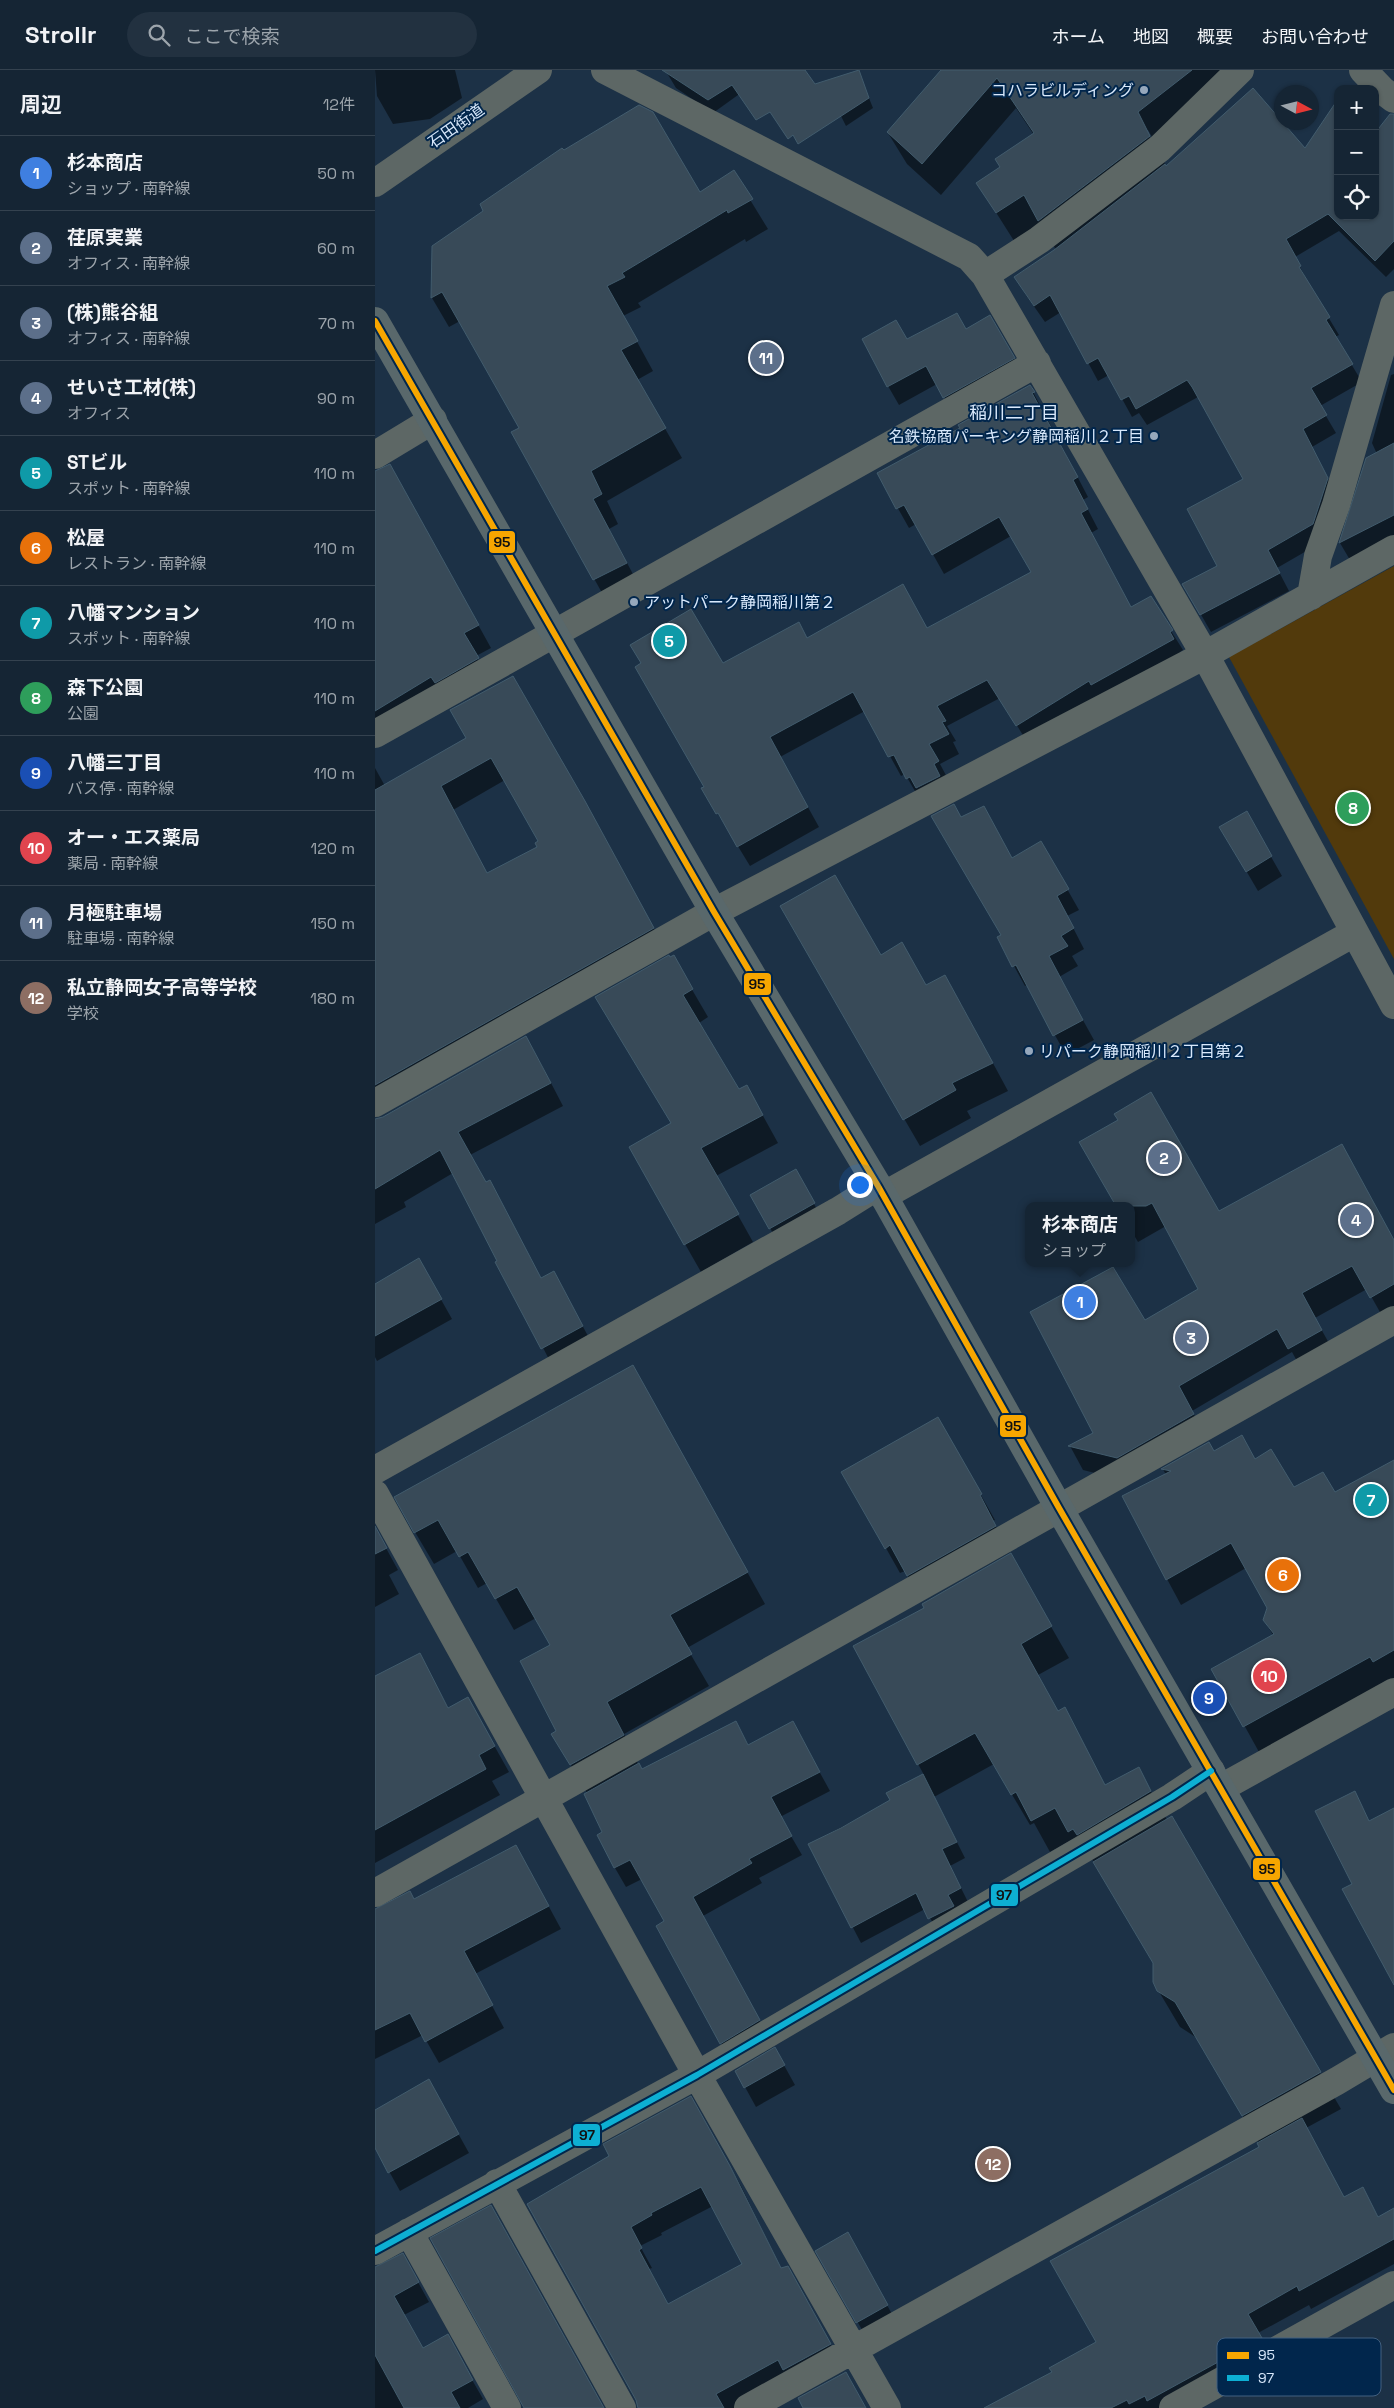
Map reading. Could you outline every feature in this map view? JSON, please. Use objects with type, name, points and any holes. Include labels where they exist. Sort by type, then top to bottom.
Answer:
[{"type":"main road","points":[[375,320],[714,912],[881,1191],[1059,1508],[1216,1780],[1385,2052],[1394,2090]]},
{"type":"street","name":"石田街道","points":[[375,183],[538,70]]},
{"type":"street","points":[[605,70],[969,257],[985,275],[1205,655],[1394,1005]]},
{"type":"street","points":[[985,275],[1039,240],[1160,148],[1240,70]]},
{"type":"street","points":[[1363,70],[1382,90],[1394,99]]},
{"type":"street","points":[[1311,596],[1318,556],[1337,505],[1394,305]]},
{"type":"street","points":[[375,734],[1037,363]]},
{"type":"street","points":[[375,455],[433,420]]},
{"type":"street","points":[[375,1103],[714,912],[1205,655],[1394,549]]},
{"type":"street","points":[[375,1470],[838,1211],[881,1191],[1354,933]]},
{"type":"street","points":[[375,1893],[1394,1320]]},
{"type":"street","points":[[375,1494],[697,2074],[887,2408]]},
{"type":"street","points":[[375,2251],[697,2074],[1172,1797],[1216,1780],[1394,1692]]},
{"type":"street","points":[[748,2408],[1337,2081],[1385,2052]]},
{"type":"street","points":[[497,2183],[622,2408]]},
{"type":"street","points":[[409,2232],[507,2408]]},
{"type":"street","points":[[1299,2338],[1394,2285]]},
{"type":"street","points":[[1173,2408],[1217,2384]]},
{"type":"shaded area","points":[[1394,566],[1394,959],[1229,657]]},
{"type":"building","points":[[662,70],[805,70],[815,84],[859,70],[869,98],[798,144],[793,135],[788,139],[770,112],[756,120],[732,85],[708,100]]},
{"type":"building","points":[[941,70],[1192,70],[1138,112],[1150,136],[1038,221],[1024,195],[996,213],[976,183],[1000,167],[995,159],[1034,133],[997,78],[922,164],[887,132]]},
{"type":"building","points":[[1253,88],[1274,112],[1274,130],[1289,130],[1305,148],[1319,130],[1334,105],[1334,220],[1328,214],[1286,239],[1301,266],[1299,267],[1330,317],[1326,320],[1353,364],[1311,388],[1327,415],[1303,429],[1328,478],[1313,524],[1268,550],[1280,573],[1200,615],[1182,584],[1217,566],[1187,509],[1243,479],[1187,380],[1136,409],[1129,396],[1121,400],[1098,358],[1087,364],[1050,295],[1034,306],[1014,277],[1054,250],[1165,164],[1166,166]]},
{"type":"building","points":[[639,105],[653,112],[700,192],[734,170],[753,199],[728,213],[727,210],[622,273],[625,277],[607,286],[638,341],[621,350],[666,428],[591,471],[602,494],[593,499],[627,563],[593,580],[511,432],[519,428],[442,292],[431,298],[432,246],[483,211],[480,204],[562,148],[564,150]]},
{"type":"building","points":[[1390,114],[1394,114],[1394,241],[1375,261],[1334,220],[1379,220],[1379,128]]},
{"type":"building","points":[[957,313],[966,329],[990,315],[1015,358],[943,398],[926,366],[887,387],[862,339],[896,320],[907,339]]},
{"type":"building","points":[[1030,385],[1035,392],[1032,393],[1078,477],[1073,480],[1088,509],[1081,513],[1131,607],[1151,596],[1173,630],[1170,632],[1174,639],[1091,685],[1089,681],[1016,726],[987,680],[937,706],[946,721],[942,722],[949,734],[929,744],[939,761],[934,764],[940,776],[916,788],[910,777],[906,779],[894,755],[888,757],[853,692],[770,737],[808,807],[737,847],[701,788],[704,787],[635,667],[641,663],[630,645],[691,609],[723,663],[799,622],[807,638],[903,584],[927,628],[1031,572],[999,517],[932,555],[904,505],[896,509],[877,473],[960,428],[958,425]]},
{"type":"building","points":[[1394,443],[1394,515],[1339,543],[1366,458]]},
{"type":"building","points":[[390,464],[479,625],[464,633],[479,658],[435,683],[431,677],[375,711],[375,471]]},
{"type":"building","points":[[513,676],[585,801],[654,928],[375,1085],[375,790],[466,738],[450,710]],"holes":[[[491,758],[538,841],[535,843],[537,847],[487,873],[441,786]]]},
{"type":"building","points":[[954,804],[961,817],[984,806],[1012,858],[1041,841],[1069,889],[1057,896],[1074,928],[1061,936],[1068,946],[1049,956],[1083,1020],[1053,1036],[1016,965],[1012,967],[997,937],[1001,935],[931,816]]},
{"type":"building","points":[[1247,811],[1272,856],[1246,872],[1219,827]]},
{"type":"building","points":[[835,875],[881,955],[902,942],[926,985],[945,975],[993,1063],[952,1083],[956,1090],[903,1120],[780,906]]},
{"type":"building","points":[[669,955],[670,957],[674,955],[693,989],[683,995],[739,1089],[747,1085],[763,1115],[701,1148],[739,1214],[684,1245],[629,1147],[671,1123],[595,997]]},
{"type":"building","points":[[526,1036],[551,1083],[458,1132],[486,1182],[490,1180],[541,1278],[554,1271],[583,1326],[541,1349],[495,1262],[497,1261],[440,1150],[375,1189],[375,1119],[383,1117]]},
{"type":"building","points":[[1151,1092],[1219,1211],[1342,1144],[1394,1240],[1394,1284],[1370,1298],[1352,1266],[1302,1293],[1322,1330],[1288,1349],[1277,1329],[1179,1386],[1194,1414],[1117,1458],[1068,1446],[1093,1433],[1030,1312],[1113,1267],[1145,1320],[1198,1289],[1152,1203],[1146,1206],[1135,1206],[1135,1202],[1114,1202],[1079,1142],[1118,1120],[1114,1114]]},
{"type":"building","points":[[796,1169],[815,1203],[769,1229],[750,1195]]},
{"type":"building","points":[[419,1258],[442,1299],[375,1336],[375,1284]]},
{"type":"building","points":[[633,1365],[748,1572],[670,1615],[692,1654],[607,1702],[624,1735],[570,1765],[551,1734],[556,1731],[520,1661],[550,1645],[517,1587],[495,1599],[468,1552],[459,1557],[438,1520],[414,1533],[394,1497]]},
{"type":"building","points":[[938,1417],[982,1494],[980,1495],[996,1526],[907,1576],[890,1545],[885,1549],[841,1472]]},
{"type":"building","points":[[1242,1435],[1255,1459],[1271,1449],[1294,1487],[1323,1472],[1335,1492],[1394,1460],[1394,1650],[1373,1662],[1370,1657],[1243,1727],[1211,1669],[1274,1634],[1263,1620],[1267,1608],[1231,1543],[1166,1580],[1122,1496],[1171,1471],[1161,1469],[1209,1442],[1214,1451]]},
{"type":"building","points":[[375,1526],[387,1548],[375,1554]]},
{"type":"building","points":[[1011,1553],[1052,1626],[1021,1644],[1058,1711],[1065,1707],[1105,1785],[1139,1767],[1151,1791],[1077,1835],[1073,1829],[1068,1832],[1055,1808],[1031,1821],[1016,1792],[1011,1795],[975,1733],[917,1765],[853,1646],[924,1608],[922,1604]]},
{"type":"building","points":[[420,1653],[448,1708],[468,1697],[495,1746],[479,1755],[486,1769],[375,1830],[375,1676]]},
{"type":"building","points":[[736,1721],[748,1745],[793,1721],[820,1772],[771,1797],[792,1836],[749,1859],[752,1863],[693,1897],[760,2020],[720,2044],[656,1926],[664,1921],[630,1860],[614,1868],[597,1835],[602,1832],[584,1794],[639,1763],[642,1769]]},
{"type":"building","points":[[923,1774],[957,1842],[942,1849],[961,1888],[948,1895],[954,1906],[928,1919],[916,1893],[851,1928],[808,1844],[841,1828],[890,1800],[886,1793]]},
{"type":"building","points":[[1355,1791],[1369,1821],[1394,1808],[1394,1985],[1342,1889],[1352,1884],[1315,1811]]},
{"type":"building","points":[[1172,1816],[1321,2072],[1242,2116],[1175,2002],[1157,1991],[1153,1982],[1153,1963],[1093,1862]]},
{"type":"building","points":[[516,1845],[549,1906],[464,1951],[493,2005],[425,2042],[410,2013],[375,2030],[375,1909],[410,1891],[414,1899]]},
{"type":"building","points":[[775,2047],[785,2065],[744,2088],[735,2071]]},
{"type":"building","points":[[429,2079],[459,2134],[388,2173],[375,2148],[375,2110]]},
{"type":"building","points":[[691,2096],[730,2166],[781,2268],[788,2266],[831,2344],[783,2370],[778,2360],[716,2394],[724,2408],[638,2408],[636,2400],[527,2204],[609,2156],[603,2144]],"holes":[[[701,2187],[742,2264],[668,2304],[639,2250],[642,2248],[631,2227],[652,2215],[651,2213]]]},
{"type":"building","points":[[1302,2118],[1344,2197],[1363,2187],[1378,2217],[1394,2208],[1394,2239],[1299,2291],[1297,2286],[1248,2314],[1262,2338],[1217,2338],[1217,2363],[1147,2401],[1145,2396],[1129,2404],[1127,2400],[1111,2408],[984,2408],[1052,2372],[1049,2368],[1096,2342],[1050,2261],[1259,2147],[1257,2143]]},
{"type":"building","points":[[491,2205],[604,2408],[524,2408],[430,2238]]},
{"type":"building","points":[[848,2232],[888,2305],[856,2323],[815,2251]]},
{"type":"building","points":[[403,2253],[419,2282],[394,2296],[423,2348],[448,2334],[473,2380],[451,2392],[460,2408],[404,2408],[375,2355],[375,2267]]},
{"type":"building","points":[[846,2372],[866,2408],[803,2408],[798,2398]]},
{"type":"transit line","name":"95","points":[[375,321],[714,912],[878,1186],[1059,1508],[1394,2090]]},
{"type":"transit line","name":"97","points":[[375,2251],[697,2075],[1172,1797],[1211,1771]]},
{"type":"place","name":"コハラビルディング","points":[[1144,90]]},
{"type":"place","name":"月極駐車場","points":[[766,358]]},
{"type":"place","name":"名鉄協商パーキング静岡稲川２丁目","points":[[1154,436]]},
{"type":"place","name":"アットパーク静岡稲川第２","points":[[634,602]]},
{"type":"place","name":"STビル","points":[[669,641]]},
{"type":"place","name":"森下公園","points":[[1353,808]]},
{"type":"place","name":"リパーク静岡稲川２丁目第２","points":[[1029,1051]]},
{"type":"place","name":"荏原実業","points":[[1164,1158]]},
{"type":"place","name":"せいさ工材(株)","points":[[1356,1220]]},
{"type":"place","name":"杉本商店","points":[[1080,1302]]},
{"type":"place","name":"(株)熊谷組","points":[[1191,1338]]},
{"type":"place","name":"八幡マンション","points":[[1371,1500]]},
{"type":"place","name":"松屋","points":[[1283,1575]]},
{"type":"place","name":"オー・エス薬局","points":[[1269,1676]]},
{"type":"place","name":"八幡三丁目","points":[[1209,1698]]},
{"type":"place","name":"私立静岡女子高等学校","points":[[993,2164]]},
{"type":"district","name":"稲川二丁目","points":[[1014,412]]}]
